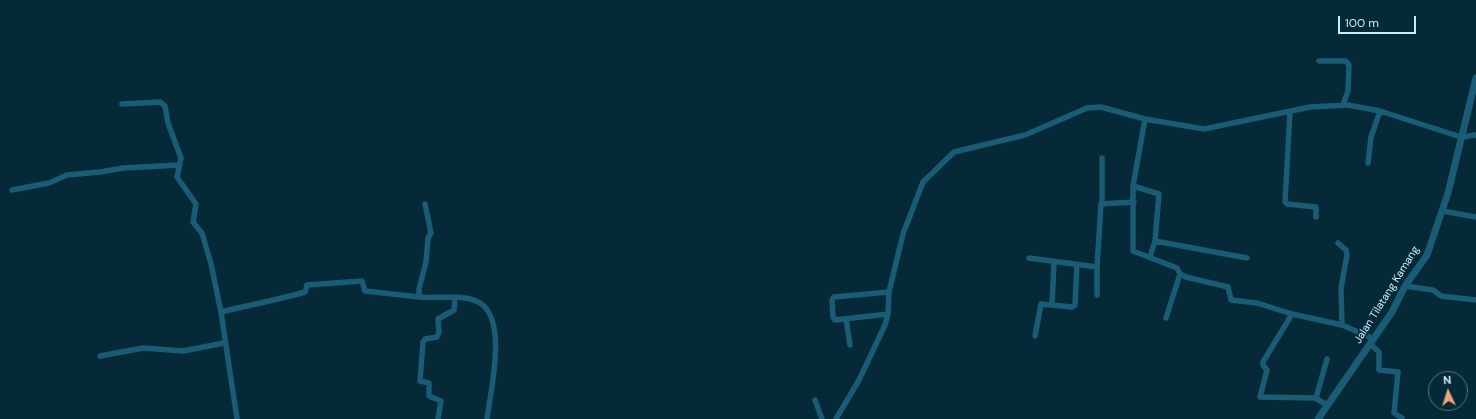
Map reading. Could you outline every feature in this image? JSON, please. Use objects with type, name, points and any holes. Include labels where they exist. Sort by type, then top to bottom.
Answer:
[{"type":"street","points":[[1320,61],[1346,61],[1349,65],[1348,91],[1342,105]]},
{"type":"street","name":"Jalan Tilatang Kamang","points":[[1318,419],[1392,312],[1405,286],[1427,255],[1443,211],[1476,78]]},
{"type":"street","points":[[122,104],[164,103],[168,123],[181,158],[177,177],[197,207],[193,222],[202,233],[211,264],[221,312],[224,344],[237,419]]},
{"type":"street","points":[[836,419],[859,380],[888,314],[889,292],[903,234],[921,185],[954,152],[1025,135],[1092,107],[1101,107],[1145,119],[1204,129],[1310,107],[1342,105],[1380,111],[1461,137],[1476,135]]},
{"type":"street","points":[[1368,163],[1371,137],[1380,111]]},
{"type":"street","points":[[1290,112],[1285,202],[1287,204],[1316,207],[1316,217]]},
{"type":"street","points":[[1145,119],[1133,186],[1134,202],[1132,249],[1150,258],[1179,269],[1180,274],[1166,318]]},
{"type":"street","points":[[1097,295],[1097,267],[1102,203],[1102,158]]},
{"type":"street","points":[[12,190],[49,183],[67,175],[123,168],[180,165]]},
{"type":"street","points":[[1133,186],[1159,194],[1155,241],[1150,258]]},
{"type":"street","points":[[1102,203],[1134,202]]},
{"type":"street","points":[[419,297],[419,289],[426,262],[428,238],[431,233],[425,204]]},
{"type":"street","points":[[1443,211],[1476,217]]},
{"type":"street","points":[[1155,241],[1247,258]]},
{"type":"street","points":[[1338,243],[1346,250],[1347,255],[1341,288],[1342,325]]},
{"type":"street","points":[[1029,258],[1097,267]]},
{"type":"street","points":[[1052,305],[1054,262]]},
{"type":"street","points":[[1035,336],[1039,306],[1043,303],[1072,307],[1075,305],[1077,264]]},
{"type":"street","points":[[1180,274],[1228,287],[1231,300],[1257,303],[1292,314],[1342,325],[1372,342],[1379,352],[1379,370],[1398,372],[1394,413],[1402,418]]},
{"type":"street","points":[[221,312],[264,302],[276,301],[305,292],[307,285],[362,281],[365,291],[419,297],[463,297],[481,303],[488,312],[496,332],[496,349],[487,419]]},
{"type":"street","points":[[1405,286],[1433,290],[1441,296],[1476,300]]},
{"type":"street","points":[[888,314],[835,320],[833,317],[832,300],[834,297],[889,292]]},
{"type":"street","points":[[438,419],[441,401],[429,396],[429,383],[420,381],[423,342],[425,339],[437,337],[439,332],[438,319],[454,310],[455,298]]},
{"type":"street","points":[[1292,314],[1264,362],[1263,365],[1267,370],[1260,397],[1316,398],[1327,405]]},
{"type":"street","points":[[846,319],[850,345]]},
{"type":"street","points":[[100,356],[143,348],[182,351],[224,344]]},
{"type":"street","points":[[1316,398],[1327,359]]},
{"type":"street","points":[[815,400],[822,419]]}]
